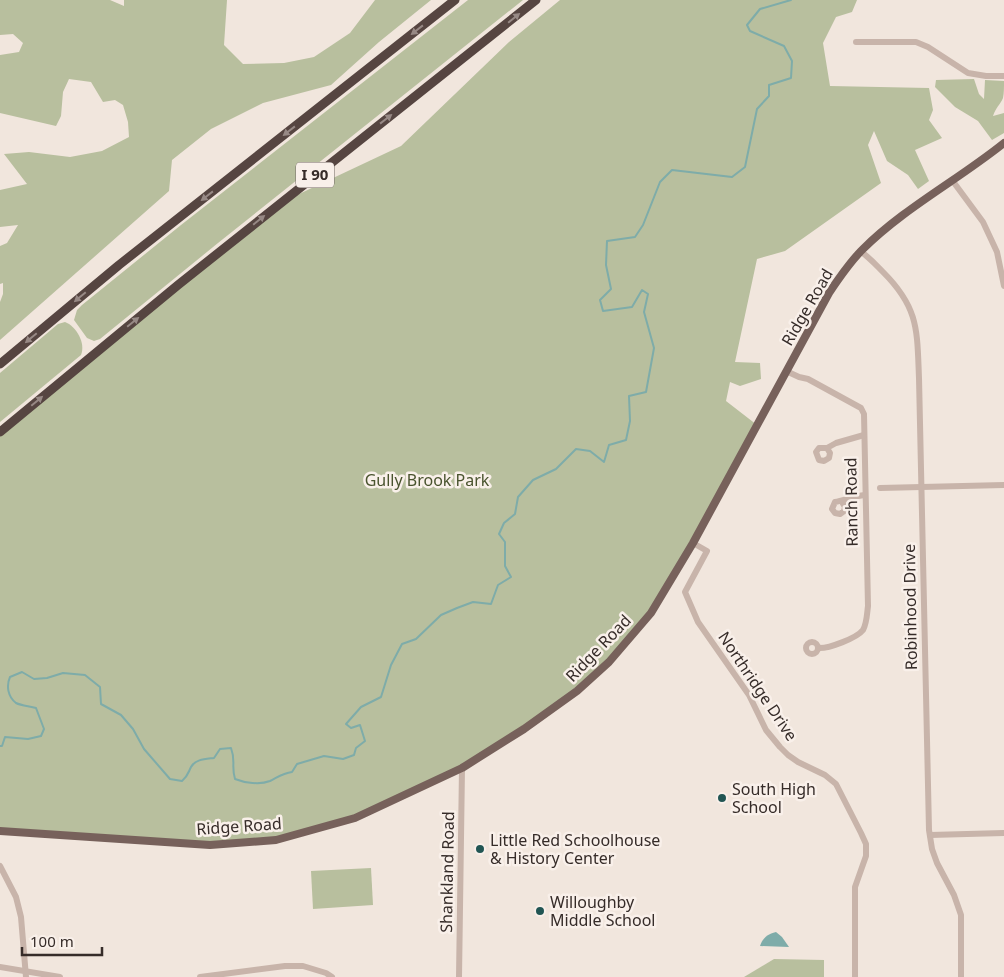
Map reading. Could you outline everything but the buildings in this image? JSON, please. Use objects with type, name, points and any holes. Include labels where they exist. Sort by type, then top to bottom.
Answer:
[{"type":"highway","points":[[0,364],[120,264],[455,0]]},
{"type":"highway","name":"I 90","points":[[0,432],[178,285],[536,0]]},
{"type":"main road","name":"Ridge Road","points":[[0,831],[210,845],[276,840],[355,818],[462,768],[550,711],[577,691],[609,662],[651,613],[693,543],[829,293],[843,272],[860,251],[880,233],[1004,143]]},
{"type":"street","points":[[856,42],[916,42],[928,47],[968,73],[1004,76]]},
{"type":"street","points":[[952,180],[983,222],[997,252],[1004,286]]},
{"type":"street","name":"Robinhood Drive","points":[[860,251],[891,280],[904,296],[917,326],[930,835],[937,863],[954,894],[961,915],[961,977]]},
{"type":"street","name":"Ranch Road","points":[[786,371],[799,377],[808,378],[861,408],[864,414],[868,606],[866,623],[863,630],[855,636],[832,646],[818,648]]},
{"type":"street","points":[[827,448],[836,443],[864,435]]},
{"type":"street","points":[[880,488],[1004,485]]},
{"type":"street","points":[[842,502],[852,497],[865,495]]},
{"type":"street","name":"Northridge Drive","points":[[693,543],[707,551],[685,592],[698,622],[749,695],[766,730],[780,748],[798,762],[825,775],[836,784],[866,844],[866,856],[855,887],[855,977]]},
{"type":"street","name":"Shankland Road","points":[[459,977],[462,768]]},
{"type":"street","points":[[930,835],[1004,833]]},
{"type":"street","points":[[0,866],[18,903],[26,975]]},
{"type":"street","points":[[200,977],[285,966],[303,966],[332,977]]},
{"type":"street","points":[[0,967],[26,975],[60,977]]},
{"type":"green space","points":[[0,0],[110,0],[124,6],[124,0],[227,0],[224,45],[243,64],[284,63],[314,57],[350,33],[375,0],[431,0],[379,42],[331,85],[263,103],[211,129],[172,160],[169,191],[0,340],[0,302],[3,294],[3,283],[0,284],[0,246],[7,243],[18,225],[0,227],[0,190],[27,184],[4,154],[29,152],[70,157],[102,151],[129,137],[128,122],[123,105],[115,100],[103,102],[91,82],[69,79],[63,92],[61,116],[56,126],[0,113],[0,55],[19,52],[23,43],[13,34],[0,35]]},
{"type":"green space","points":[[468,0],[523,0],[100,339],[94,341],[87,338],[74,320],[77,310],[82,305]]},
{"type":"green space","name":"Gully Brook Park","points":[[560,0],[857,0],[852,12],[836,17],[823,43],[830,86],[929,88],[933,110],[929,120],[942,138],[915,150],[929,181],[918,189],[908,175],[887,161],[874,131],[868,145],[881,183],[785,251],[757,259],[735,362],[760,363],[761,379],[740,386],[730,382],[726,401],[757,425],[651,613],[577,691],[462,768],[355,818],[276,840],[211,845],[0,831],[0,432],[280,203],[401,146],[509,42]]},
{"type":"green space","points":[[974,79],[979,94],[984,99],[985,80],[1004,81],[1003,98],[993,116],[1004,113],[1004,133],[992,140],[978,121],[955,107],[935,87],[936,80]]},
{"type":"green space","points":[[65,322],[73,327],[81,340],[81,355],[0,422],[0,373],[58,324]]},
{"type":"green space","points":[[371,868],[373,905],[313,909],[311,871]]},
{"type":"green space","points":[[774,959],[824,960],[824,977],[744,977]]},
{"type":"water","points":[[776,932],[789,947],[760,946],[766,937]]},
{"type":"waterway","points":[[0,746],[2,746],[5,737],[28,739],[41,736],[44,729],[36,708],[18,704],[11,698],[8,688],[10,677],[22,672],[34,679],[47,678],[63,673],[85,675],[100,687],[101,704],[121,715],[133,729],[144,749],[170,779],[182,781],[195,762],[214,758],[220,749],[231,748],[235,779],[252,783],[270,781],[283,774],[292,772],[297,764],[324,756],[343,759],[354,755],[356,748],[365,741],[360,725],[351,728],[346,724],[361,707],[381,697],[391,665],[402,644],[416,639],[441,615],[473,602],[491,604],[498,585],[511,577],[505,566],[505,542],[499,534],[504,523],[515,514],[518,497],[533,480],[556,469],[576,449],[590,451],[604,462],[609,445],[626,440],[630,421],[629,396],[646,392],[654,348],[644,312],[648,294],[642,290],[632,307],[603,311],[600,300],[611,289],[606,265],[607,241],[635,237],[643,225],[660,182],[672,170],[732,177],[745,167],[757,109],[769,96],[769,85],[791,78],[792,61],[784,46],[750,31],[747,25],[760,9],[791,0]]},
{"type":"place","name":"South High School","points":[[722,798]]},
{"type":"place","name":"Little Red Schoolhouse & History Center","points":[[480,849]]},
{"type":"place","name":"Willoughby Middle School","points":[[540,911]]}]
